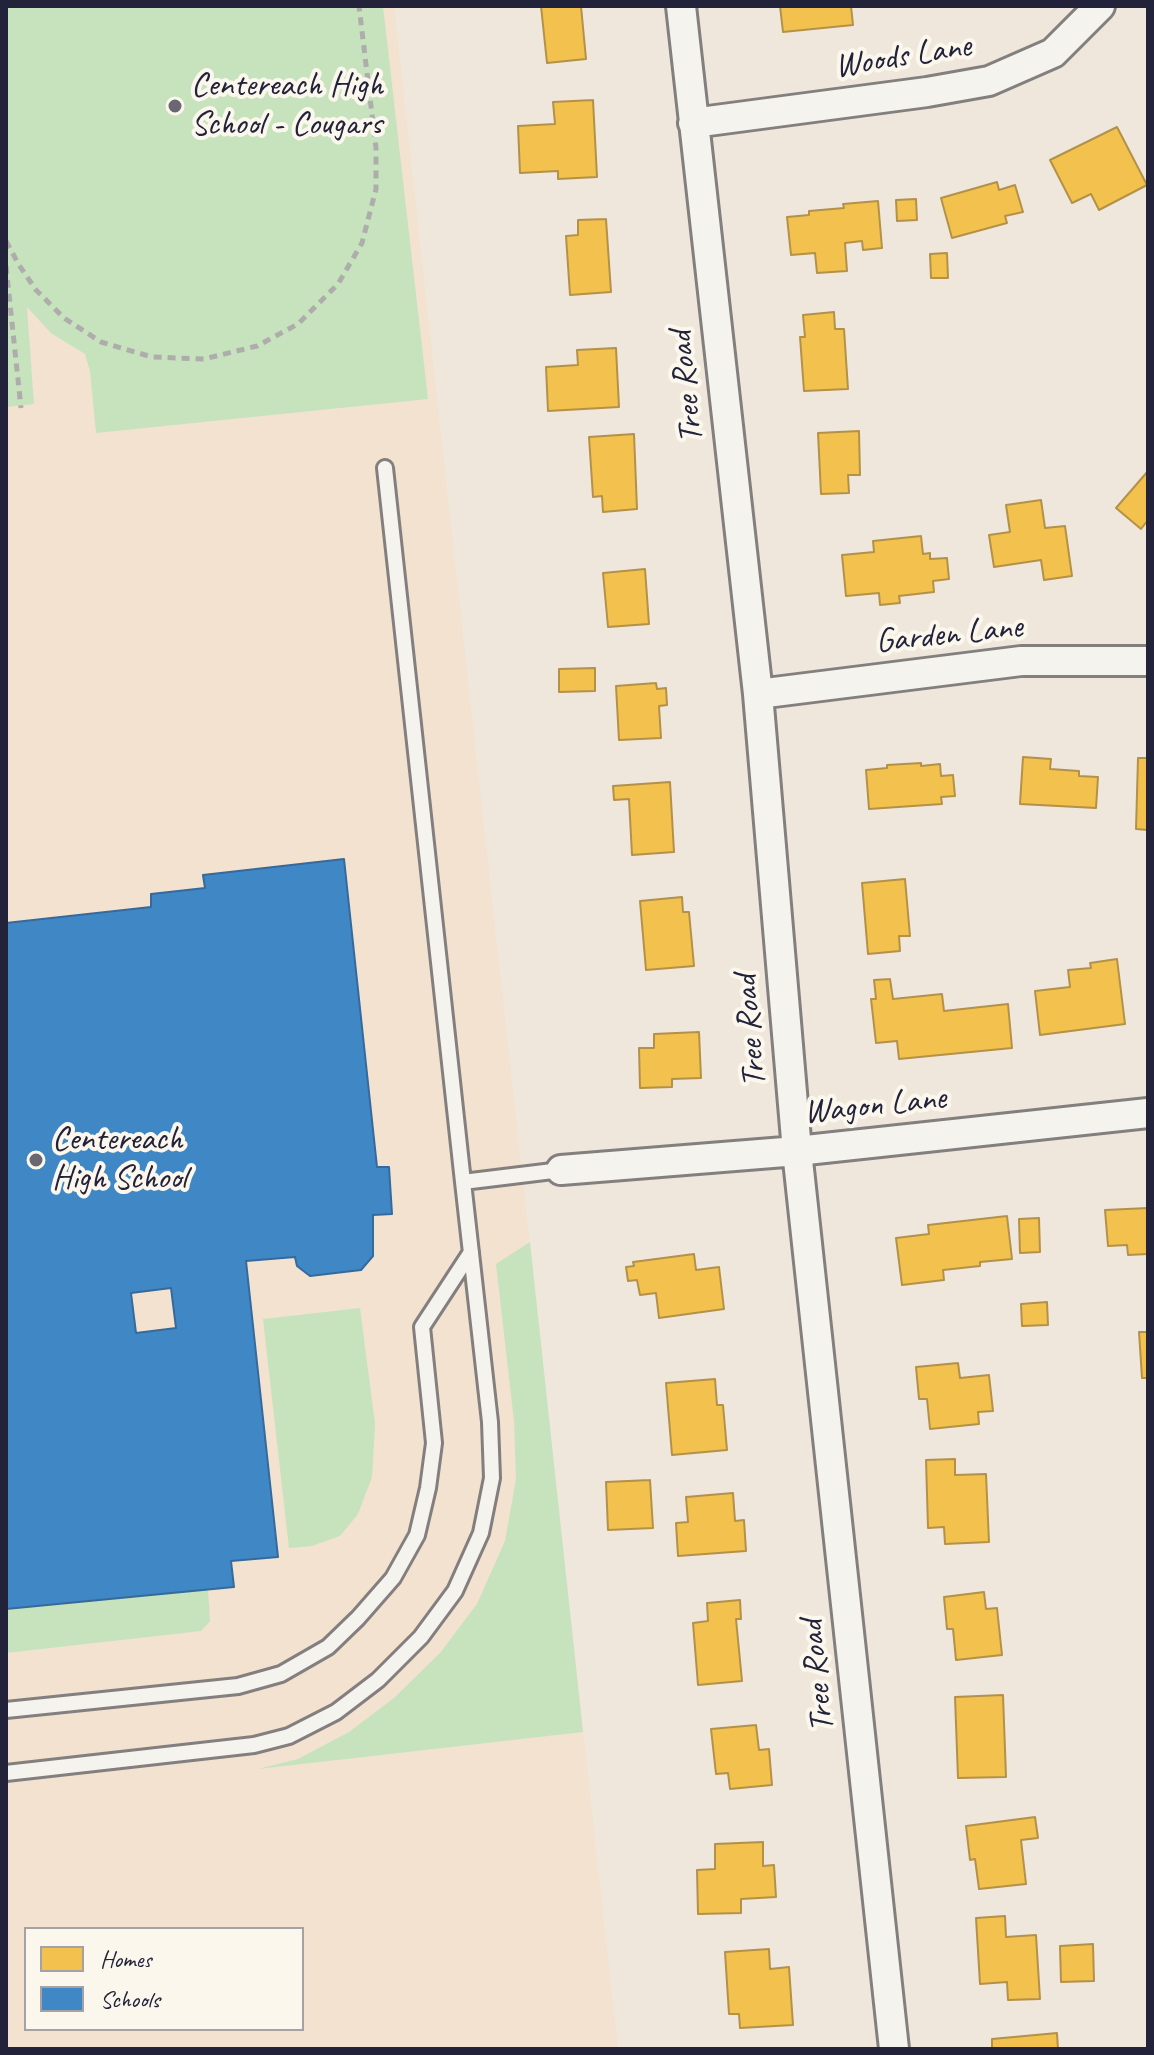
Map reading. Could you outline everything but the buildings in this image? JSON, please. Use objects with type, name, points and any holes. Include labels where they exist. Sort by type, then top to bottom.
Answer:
[{"type":"street","name":"Tree Road","points":[[681,6],[758,694],[797,1151],[894,2049]]},
{"type":"street","name":"Woods Lane","points":[[693,123],[989,81],[1053,53],[1100,6]]},
{"type":"street","name":"Garden Lane","points":[[758,694],[1021,661],[1148,661]]},
{"type":"street","name":"Wagon Lane","points":[[561,1170],[797,1151],[1148,1113]]},
{"type":"lane","points":[[6,1773],[254,1745],[289,1736],[336,1712],[378,1680],[421,1637],[455,1591],[481,1533],[492,1478],[490,1422],[385,468]]},
{"type":"lane","points":[[463,1182],[561,1170]]},
{"type":"lane","points":[[6,1710],[238,1686],[281,1674],[328,1647],[358,1618],[393,1578],[417,1535],[434,1443],[422,1327],[471,1252]]},
{"type":"path","points":[[6,241],[36,290],[64,318],[101,342],[152,357],[204,359],[257,346],[298,324],[338,284],[362,243],[376,189],[376,148],[359,6]]},
{"type":"path","points":[[6,266],[21,408]]},
{"type":"shaded area","points":[[6,6],[394,6],[618,2049],[6,2049]]},
{"type":"green space","points":[[6,6],[383,6],[428,399],[96,433],[90,371],[85,354],[51,333],[27,307],[34,404],[6,407]]},
{"type":"green space","points":[[530,1242],[583,1732],[258,1769],[298,1759],[349,1732],[394,1698],[440,1653],[477,1604],[505,1541],[516,1479],[514,1421],[496,1264]]},
{"type":"green space","points":[[360,1308],[375,1424],[372,1477],[358,1514],[340,1536],[312,1546],[289,1548],[263,1319]]},
{"type":"green space","points":[[208,1589],[210,1621],[201,1631],[6,1653],[6,1609]]},
{"type":"place","name":"Centereach High School - Cougars","points":[[175,106]]},
{"type":"place","name":"Centereach High School","points":[[36,1160]]}]
